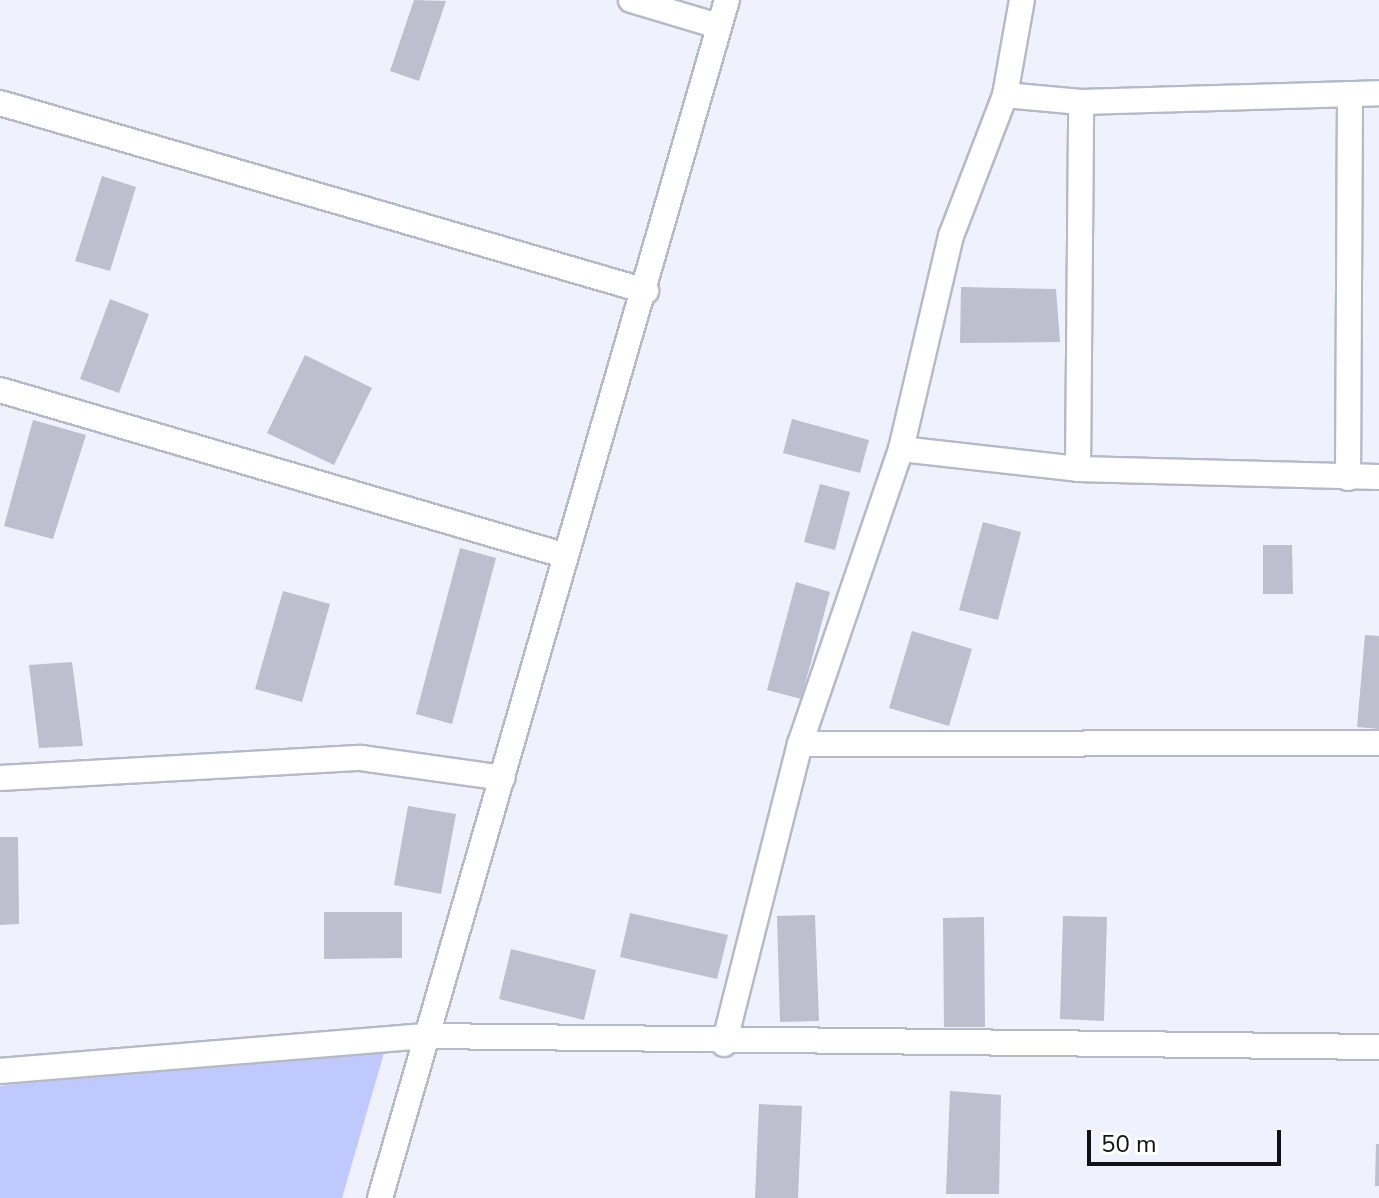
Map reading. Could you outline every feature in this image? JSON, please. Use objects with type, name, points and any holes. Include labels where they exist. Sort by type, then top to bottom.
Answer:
[{"type":"street","points":[[631,0],[718,26]]},
{"type":"street","points":[[380,1198],[503,778],[563,555],[646,291],[727,0]]},
{"type":"street","points":[[724,1044],[800,744],[901,449],[951,236],[1005,95],[1022,0]]},
{"type":"street","points":[[1005,95],[1081,102],[1379,93]]},
{"type":"street","points":[[1348,478],[1350,94]]},
{"type":"street","points":[[1078,469],[1081,102]]},
{"type":"street","points":[[0,103],[646,291]]},
{"type":"street","points":[[0,390],[563,555]]},
{"type":"street","points":[[901,449],[1078,469],[1379,477]]},
{"type":"street","points":[[800,744],[1379,743]]},
{"type":"street","points":[[0,778],[361,758],[503,778]]},
{"type":"street","points":[[0,1071],[426,1036],[724,1044],[1379,1047]]},
{"type":"shaded area","points":[[388,1039],[342,1198],[0,1198],[0,1086]]},
{"type":"building","points":[[414,0],[446,1],[419,81],[390,71]]},
{"type":"building","points":[[102,176],[136,187],[110,271],[75,261]]},
{"type":"building","points":[[961,287],[1056,289],[1060,342],[960,343]]},
{"type":"building","points":[[110,299],[149,314],[119,393],[80,379]]},
{"type":"building","points":[[305,355],[372,388],[334,465],[267,433]]},
{"type":"building","points":[[792,419],[869,440],[860,473],[783,453]]},
{"type":"building","points":[[33,420],[86,435],[53,539],[4,526]]},
{"type":"building","points":[[820,484],[850,492],[835,550],[804,542]]},
{"type":"building","points":[[983,522],[1021,532],[998,620],[959,610]]},
{"type":"building","points":[[1263,545],[1292,545],[1293,594],[1263,594]]},
{"type":"building","points":[[460,548],[496,558],[452,724],[416,714]]},
{"type":"building","points":[[796,582],[830,592],[801,699],[767,690]]},
{"type":"building","points":[[283,591],[330,604],[302,702],[255,689]]},
{"type":"building","points":[[912,631],[972,649],[949,726],[889,708]]},
{"type":"building","points":[[1365,635],[1379,636],[1379,729],[1357,727]]},
{"type":"building","points":[[72,662],[83,746],[39,748],[29,665]]},
{"type":"building","points":[[408,806],[456,814],[441,894],[394,885]]},
{"type":"building","points":[[0,837],[18,837],[19,924],[0,925]]},
{"type":"building","points":[[324,912],[402,912],[402,958],[324,959]]},
{"type":"building","points":[[630,913],[728,935],[717,979],[620,957]]},
{"type":"building","points":[[815,915],[819,1021],[780,1022],[777,916]]},
{"type":"building","points":[[1063,916],[1107,917],[1104,1021],[1060,1019]]},
{"type":"building","points":[[984,917],[985,1027],[944,1027],[943,918]]},
{"type":"building","points":[[511,949],[596,970],[584,1020],[499,999]]},
{"type":"building","points":[[950,1091],[1001,1095],[999,1194],[946,1194]]},
{"type":"building","points":[[759,1104],[802,1106],[798,1198],[755,1198]]},
{"type":"building","points":[[1376,1144],[1379,1144],[1379,1186],[1375,1186]]}]
